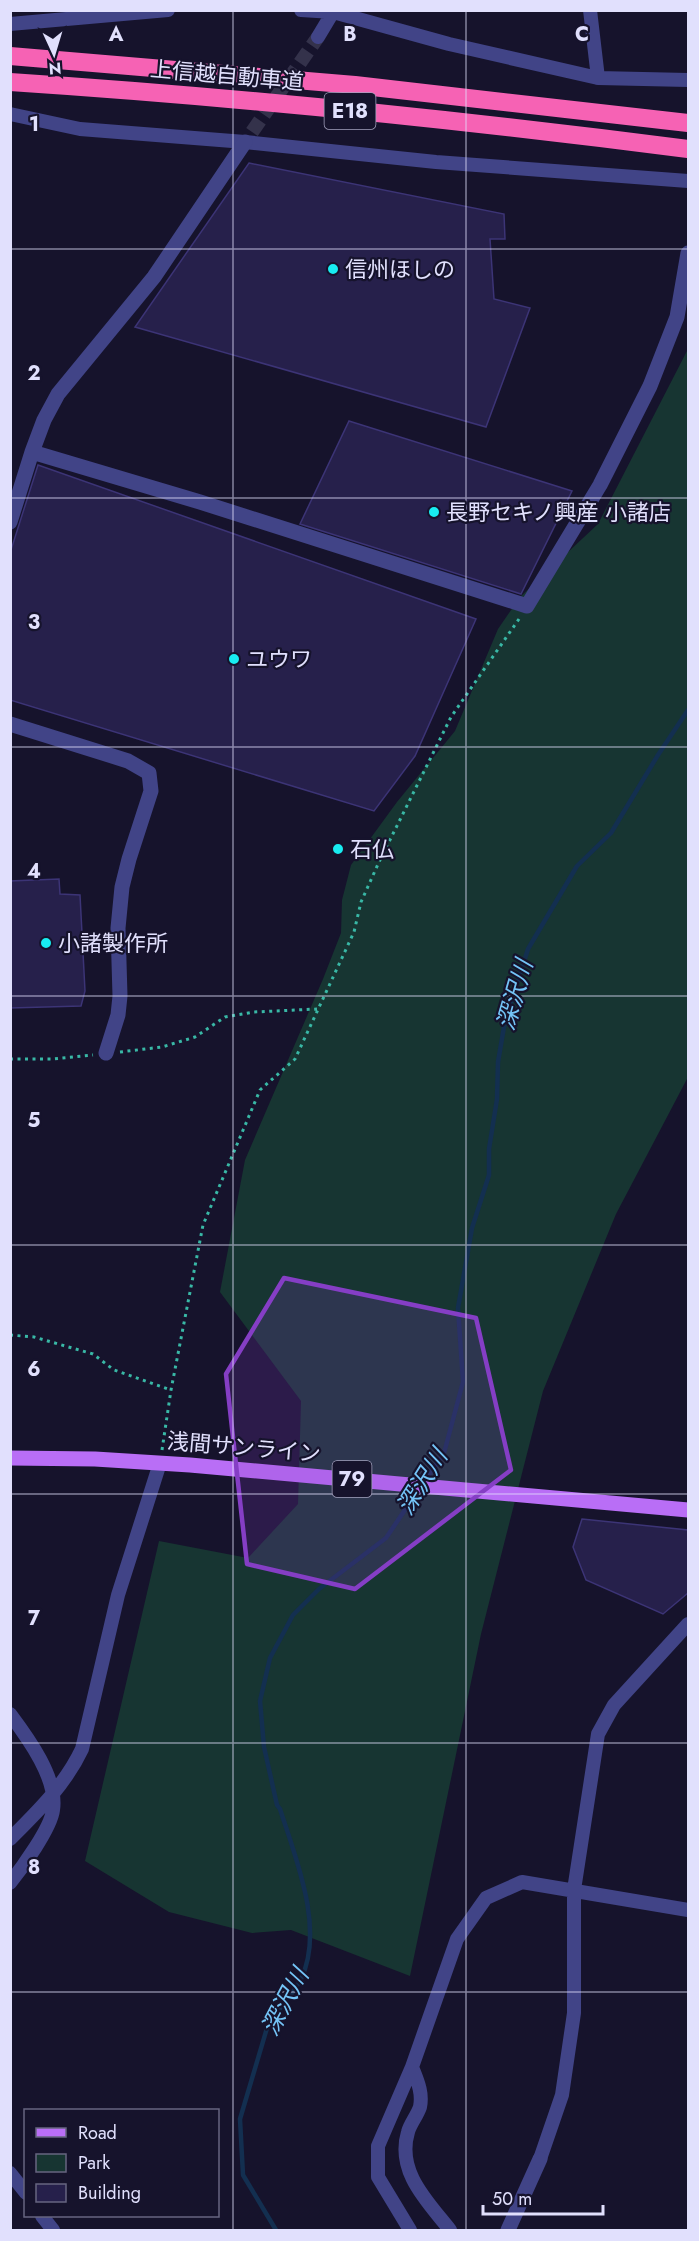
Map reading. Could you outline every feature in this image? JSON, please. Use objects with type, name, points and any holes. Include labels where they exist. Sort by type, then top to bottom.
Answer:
[{"type":"highway","name":"上信越自動車道","points":[[10,56],[344,84],[688,123]]},
{"type":"highway","name":"上信越自動車道","points":[[10,81],[355,111],[688,149]]},
{"type":"main road","name":"浅間サンライン","points":[[10,1458],[96,1459],[190,1465],[688,1510]]},
{"type":"street","points":[[10,24],[168,10]]},
{"type":"street","points":[[301,10],[333,12],[449,44],[598,78],[688,80]]},
{"type":"street","points":[[590,10],[598,78]]},
{"type":"street","points":[[318,37],[333,12]]},
{"type":"street","points":[[10,114],[80,129],[248,137],[436,162],[688,181]]},
{"type":"street","points":[[10,522],[44,420],[58,394],[154,277],[248,137]]},
{"type":"street","points":[[32,452],[527,606],[600,485],[650,386],[677,317],[688,253]]},
{"type":"street","points":[[10,724],[128,761],[149,773],[151,791],[122,887],[118,928],[120,996],[118,1015],[106,1053]]},
{"type":"street","points":[[10,1839],[53,1796],[73,1768],[82,1749],[118,1595],[160,1463]]},
{"type":"street","points":[[508,2230],[540,2159],[562,2095],[574,2013],[574,1890],[598,1734],[614,1705],[688,1624]]},
{"type":"street","points":[[10,1714],[37,1750],[53,1796],[53,1812],[35,1849],[10,1883]]},
{"type":"street","points":[[410,2230],[378,2177],[378,2146],[412,2067],[457,1939],[486,1898],[522,1882],[688,1910]]},
{"type":"street","points":[[412,2067],[421,2088],[420,2107],[408,2133],[406,2158],[414,2185],[450,2230]]},
{"type":"street","points":[[10,2173],[24,2190]]},
{"type":"street","points":[[43,2217],[52,2230]]},
{"type":"path","points":[[160,1463],[171,1390],[203,1225],[260,1090],[295,1059],[354,932],[361,902],[379,862],[451,717],[527,606]]},
{"type":"path","points":[[10,1059],[52,1059],[162,1047],[195,1036],[225,1017],[299,1008],[317,1009]]},
{"type":"path","points":[[10,1335],[34,1337],[93,1354],[114,1370],[171,1390]]},
{"type":"highlighted area","points":[[284,1278],[476,1318],[511,1470],[355,1589],[247,1564],[226,1374]]},
{"type":"green space","points":[[688,349],[688,1077],[616,1214],[543,1391],[481,1634],[410,1976],[291,1930],[252,1933],[169,1912],[85,1861],[159,1541],[248,1558],[298,1504],[301,1401],[220,1292],[245,1160],[341,933],[342,900],[351,865],[397,802],[455,731],[498,629],[520,597],[598,524]]},
{"type":"building","name":"信州ほしの","points":[[249,163],[504,214],[505,239],[490,239],[494,299],[530,308],[486,427],[135,327]]},
{"type":"building","name":"長野セキノ興産 小諸店","points":[[349,421],[572,491],[521,594],[300,524]]},
{"type":"building","name":"ユウワ","points":[[38,465],[476,619],[415,756],[374,811],[10,700],[10,553]]},
{"type":"building","name":"小諸製作所","points":[[59,879],[60,894],[80,895],[85,991],[81,1006],[10,1008],[10,881]]},
{"type":"building","points":[[582,1519],[688,1530],[688,1593],[663,1614],[586,1580],[573,1547]]},
{"type":"waterway","name":"深沢川","points":[[424,1482],[444,1453],[463,1382],[458,1308],[472,1228],[489,1175],[489,1149],[497,1099],[498,1062],[505,1021],[528,949],[577,866],[611,833],[688,710]]},
{"type":"waterway","name":"深沢川","points":[[276,2230],[243,2175],[240,2119],[267,2028],[301,1979],[308,1959],[310,1938],[306,1894],[277,1805],[264,1747],[260,1701],[270,1658],[293,1615],[319,1589],[386,1538],[419,1489]]},
{"type":"tunnel","points":[[252,132],[318,37]]},
{"type":"place","name":"信州ほしの","points":[[333,269]]},
{"type":"place","name":"長野セキノ興産 小諸店","points":[[434,512]]},
{"type":"place","name":"ユウワ","points":[[234,659]]},
{"type":"place","name":"石仏","points":[[338,849]]},
{"type":"place","name":"小諸製作所","points":[[46,943]]}]
